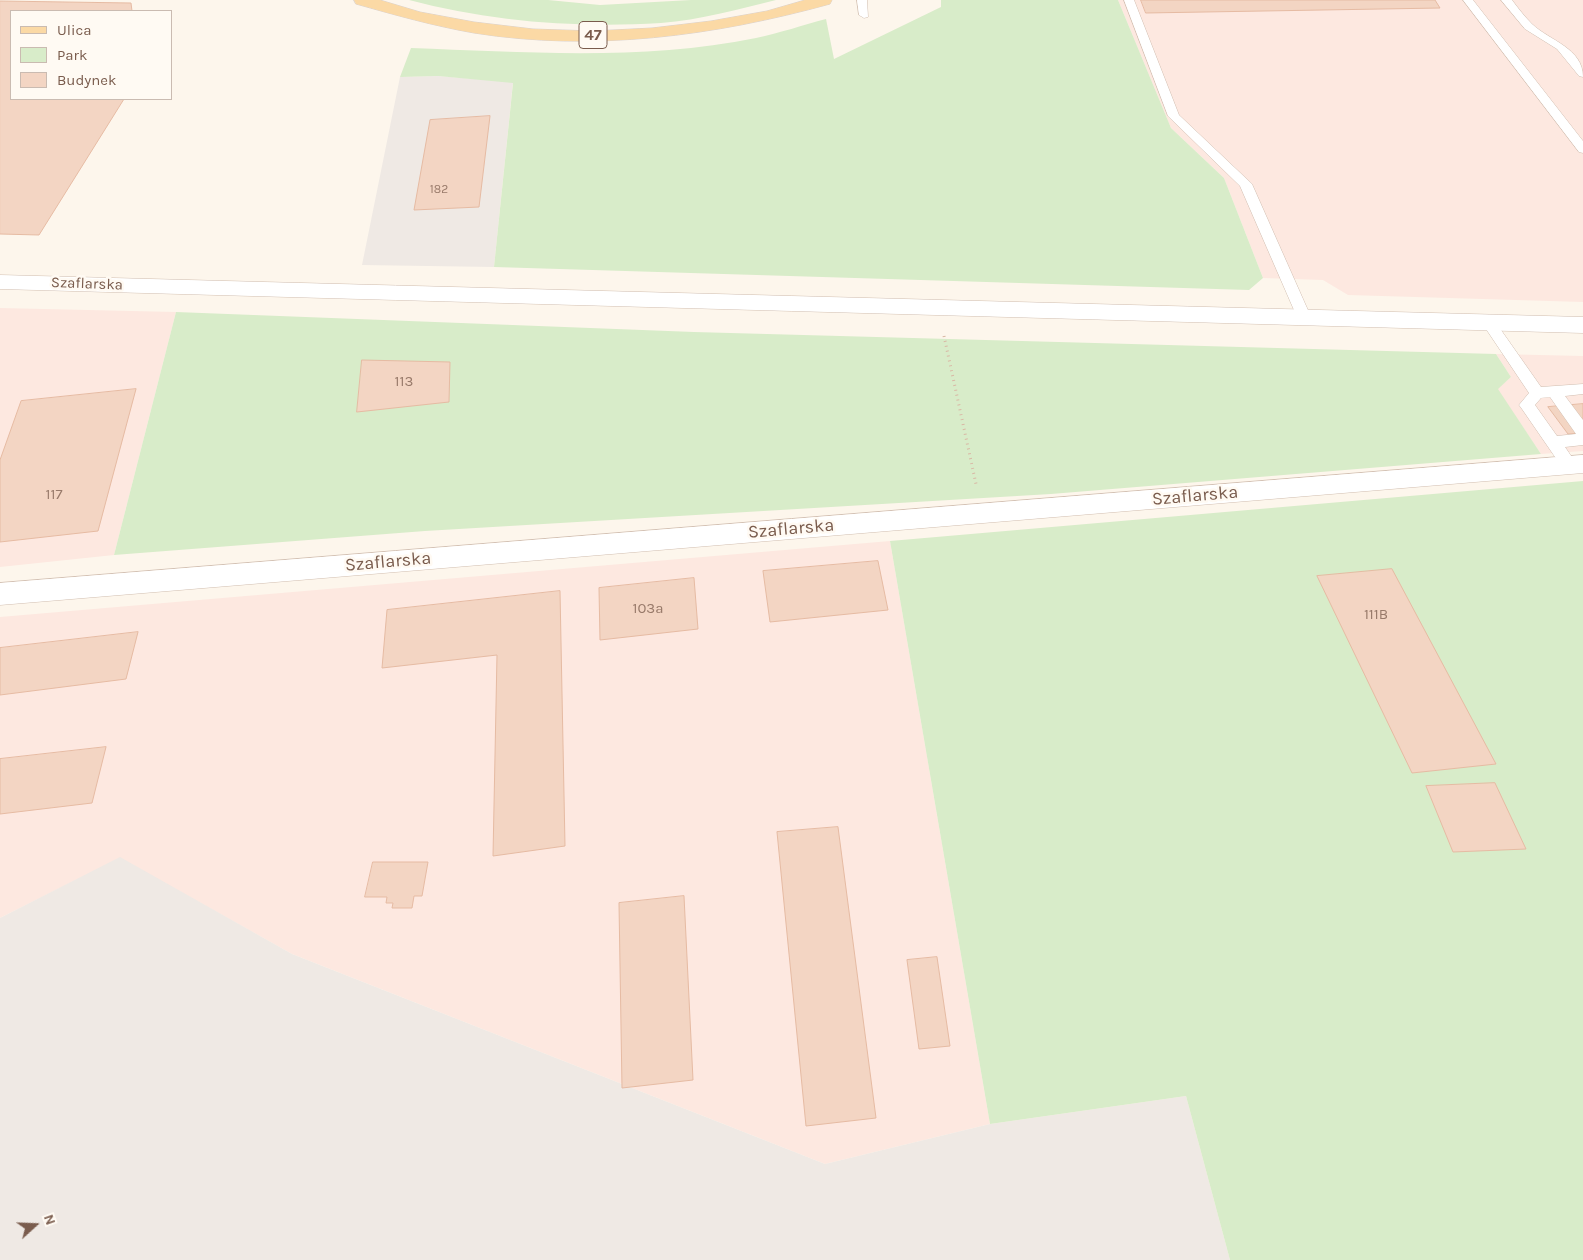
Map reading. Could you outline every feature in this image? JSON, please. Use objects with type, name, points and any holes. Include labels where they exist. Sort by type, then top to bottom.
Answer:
[{"type":"main road","name":"47","points":[[362,0],[387,9],[494,30],[546,35],[636,34],[680,30],[759,17],[824,0]]},
{"type":"street","name":"Szaflarska","points":[[0,282],[938,309],[1583,325]]},
{"type":"street","name":"Szaflarska","points":[[0,594],[1577,465]]},
{"type":"lane","points":[[862,0],[864,15]]},
{"type":"lane","points":[[1129,0],[1174,116],[1246,184],[1304,318]]},
{"type":"lane","points":[[1468,0],[1583,149]]},
{"type":"lane","points":[[1506,0],[1530,27],[1562,47],[1583,74]]},
{"type":"lane","points":[[1490,323],[1537,392]]},
{"type":"lane","points":[[1577,465],[1553,442],[1526,405],[1537,392],[1583,389]]},
{"type":"lane","points":[[1554,391],[1583,432]]},
{"type":"lane","points":[[1553,442],[1583,439]]},
{"type":"path","points":[[938,309],[982,513]]},
{"type":"shaded area","points":[[1118,0],[1583,0],[1583,302],[1348,295],[1323,280],[1263,278],[1224,178],[1171,128]]},
{"type":"shaded area","points":[[438,76],[513,82],[494,267],[362,265],[400,77]]},
{"type":"shaded area","points":[[0,308],[176,312],[114,555],[0,567]]},
{"type":"shaded area","points":[[1496,354],[1583,356],[1583,451],[1541,454],[1497,389],[1511,377]]},
{"type":"shaded area","points":[[890,541],[990,1124],[825,1164],[292,954],[120,858],[0,918],[0,617]]},
{"type":"shaded area","points":[[120,857],[292,954],[825,1164],[990,1124],[1186,1096],[1230,1260],[0,1260],[0,918]]},
{"type":"green space","points":[[409,0],[548,0],[600,5],[691,0],[776,0],[676,22],[598,25],[534,22],[471,14]]},
{"type":"green space","points":[[941,0],[1118,0],[1171,128],[1224,178],[1263,278],[1249,290],[494,267],[513,83],[438,76],[400,77],[411,48],[540,53],[671,50],[756,38],[826,19],[834,59],[941,7]]},
{"type":"green space","points":[[176,312],[694,332],[1496,354],[1511,377],[1498,389],[1541,454],[1051,494],[425,531],[114,555]]},
{"type":"green space","points":[[1583,481],[1583,1260],[1230,1260],[1186,1096],[990,1124],[890,541]]},
{"type":"building","points":[[1141,0],[1435,0],[1440,8],[1146,13]]},
{"type":"building","points":[[0,1],[131,3],[132,10],[10,10],[10,100],[123,100],[39,235],[0,234]]},
{"type":"building","points":[[490,116],[479,207],[414,210],[430,120]]},
{"type":"building","points":[[362,360],[450,362],[449,402],[357,412]]},
{"type":"building","points":[[136,389],[98,531],[0,542],[0,460],[21,401]]},
{"type":"building","points":[[1583,404],[1583,433],[1568,434],[1548,407]]},
{"type":"building","points":[[878,561],[888,610],[770,622],[763,571]]},
{"type":"building","points":[[1392,569],[1496,764],[1412,773],[1317,576]]},
{"type":"building","points":[[694,578],[698,629],[600,640],[599,588]]},
{"type":"building","points":[[560,591],[565,846],[493,856],[497,655],[382,668],[387,610]]},
{"type":"building","points":[[138,632],[126,679],[0,695],[0,648]]},
{"type":"building","points":[[106,747],[92,803],[0,814],[0,759]]},
{"type":"building","points":[[1495,783],[1526,849],[1453,852],[1426,786]]},
{"type":"building","points":[[838,827],[876,1118],[806,1126],[777,832]]},
{"type":"building","points":[[373,862],[428,862],[422,896],[414,896],[412,908],[392,908],[393,903],[386,903],[387,897],[365,897]]},
{"type":"building","points":[[684,896],[693,1080],[622,1088],[619,903]]},
{"type":"building","points":[[937,957],[950,1046],[919,1049],[907,960]]}]
